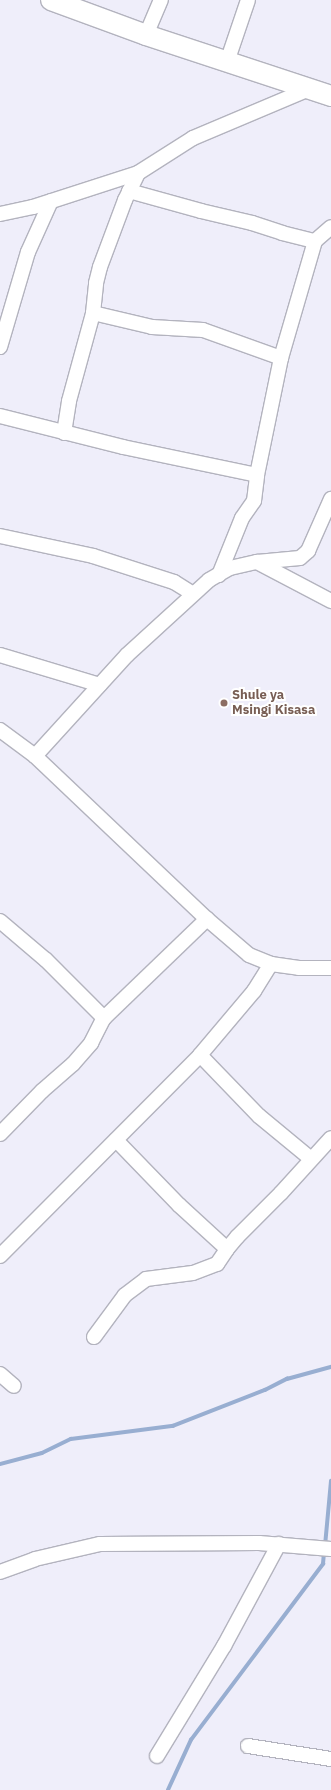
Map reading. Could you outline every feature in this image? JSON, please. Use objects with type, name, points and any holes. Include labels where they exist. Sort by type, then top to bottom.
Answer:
[{"type":"highway","points":[[51,0],[146,35],[331,96]]},
{"type":"street","points":[[146,35],[161,0]]},
{"type":"street","points":[[227,62],[248,0]]},
{"type":"street","points":[[0,214],[51,201],[138,173],[193,138],[309,89]]},
{"type":"street","points":[[64,433],[70,401],[93,313],[96,283],[100,267],[129,191],[138,173]]},
{"type":"street","points":[[129,191],[201,212],[252,223],[282,233],[315,240]]},
{"type":"street","points":[[0,347],[28,252],[51,201]]},
{"type":"street","points":[[219,575],[242,518],[254,501],[257,475],[281,358],[315,240],[331,227]]},
{"type":"street","points":[[93,313],[152,327],[203,330],[281,358]]},
{"type":"street","points":[[0,416],[64,433],[257,475]]},
{"type":"street","points":[[35,756],[127,655],[209,580],[230,568],[257,562],[300,558],[308,552],[331,499]]},
{"type":"street","points":[[0,536],[93,556],[174,582],[193,594]]},
{"type":"street","points":[[257,562],[331,601]]},
{"type":"street","points":[[0,655],[100,685]]},
{"type":"street","points":[[0,730],[35,756],[207,919],[249,955],[271,964],[299,968],[331,968]]},
{"type":"street","points":[[0,1134],[42,1091],[73,1064],[91,1043],[104,1018],[207,919]]},
{"type":"street","points":[[0,921],[46,960],[104,1018]]},
{"type":"street","points":[[0,1256],[200,1055],[254,991],[271,964]]},
{"type":"street","points":[[200,1055],[259,1116],[311,1159]]},
{"type":"street","points":[[94,1337],[126,1295],[146,1279],[203,1270],[217,1264],[227,1249],[254,1218],[281,1193],[331,1138]]},
{"type":"street","points":[[116,1140],[179,1205],[227,1249]]},
{"type":"street","points":[[0,1374],[14,1386]]},
{"type":"street","points":[[0,1572],[36,1559],[100,1544],[279,1544],[331,1549]]},
{"type":"street","points":[[157,1756],[224,1646],[279,1544]]},
{"type":"street","points":[[248,1746],[331,1760]]},
{"type":"waterway","points":[[0,1464],[42,1453],[71,1439],[173,1426],[265,1390],[287,1379],[331,1367]]},
{"type":"waterway","points":[[325,1546],[331,1481]]},
{"type":"waterway","points":[[168,1790],[191,1740],[323,1564],[324,1552]]},
{"type":"place","name":"Shule ya Msingi Kisasa","points":[[224,703]]}]
